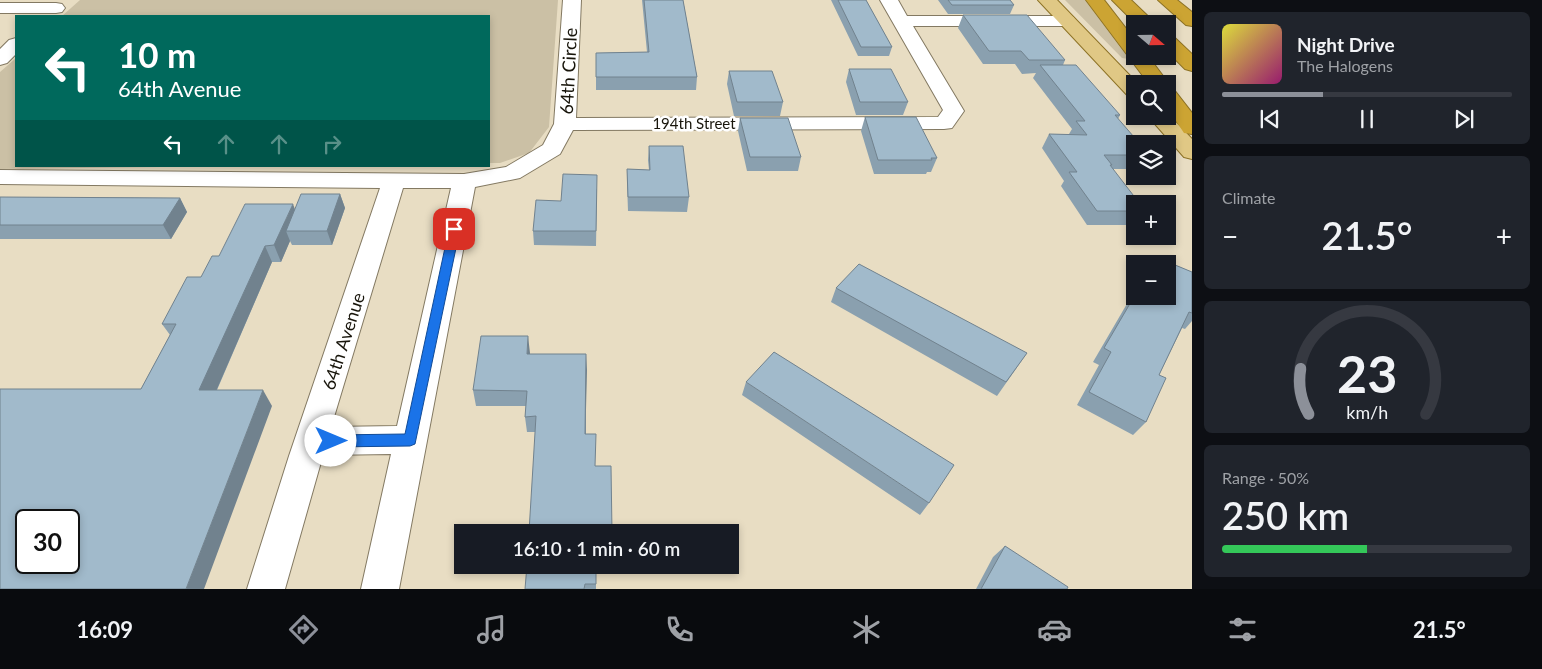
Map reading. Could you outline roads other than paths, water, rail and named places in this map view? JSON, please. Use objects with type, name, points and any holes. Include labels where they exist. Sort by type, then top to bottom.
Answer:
[{"type":"highway","points":[[1095,0],[1126,40]]},
{"type":"highway","points":[[1121,0],[1137,15]]},
{"type":"highway","points":[[1167,0],[1192,21]]},
{"type":"highway","points":[[1182,0],[1192,8]]},
{"type":"highway","points":[[1176,50],[1192,65]]},
{"type":"highway","points":[[1176,106],[1192,128]]},
{"type":"main road","points":[[1047,0],[1126,83]]},
{"type":"main road","points":[[1166,125],[1192,152]]},
{"type":"street","name":"64th Circle","points":[[0,177],[464,180],[512,173],[552,149],[565,124],[572,0]]},
{"type":"street","name":"194th Street","points":[[565,124],[944,123],[954,111],[889,0]]},
{"type":"street","points":[[0,8],[56,8]]},
{"type":"street","points":[[902,21],[1067,21]]},
{"type":"street","points":[[0,59],[12,35]]},
{"type":"street","name":"64th Avenue","points":[[266,589],[394,180]]},
{"type":"street","points":[[380,589],[464,180]]},
{"type":"street","points":[[311,441],[410,440]]}]
